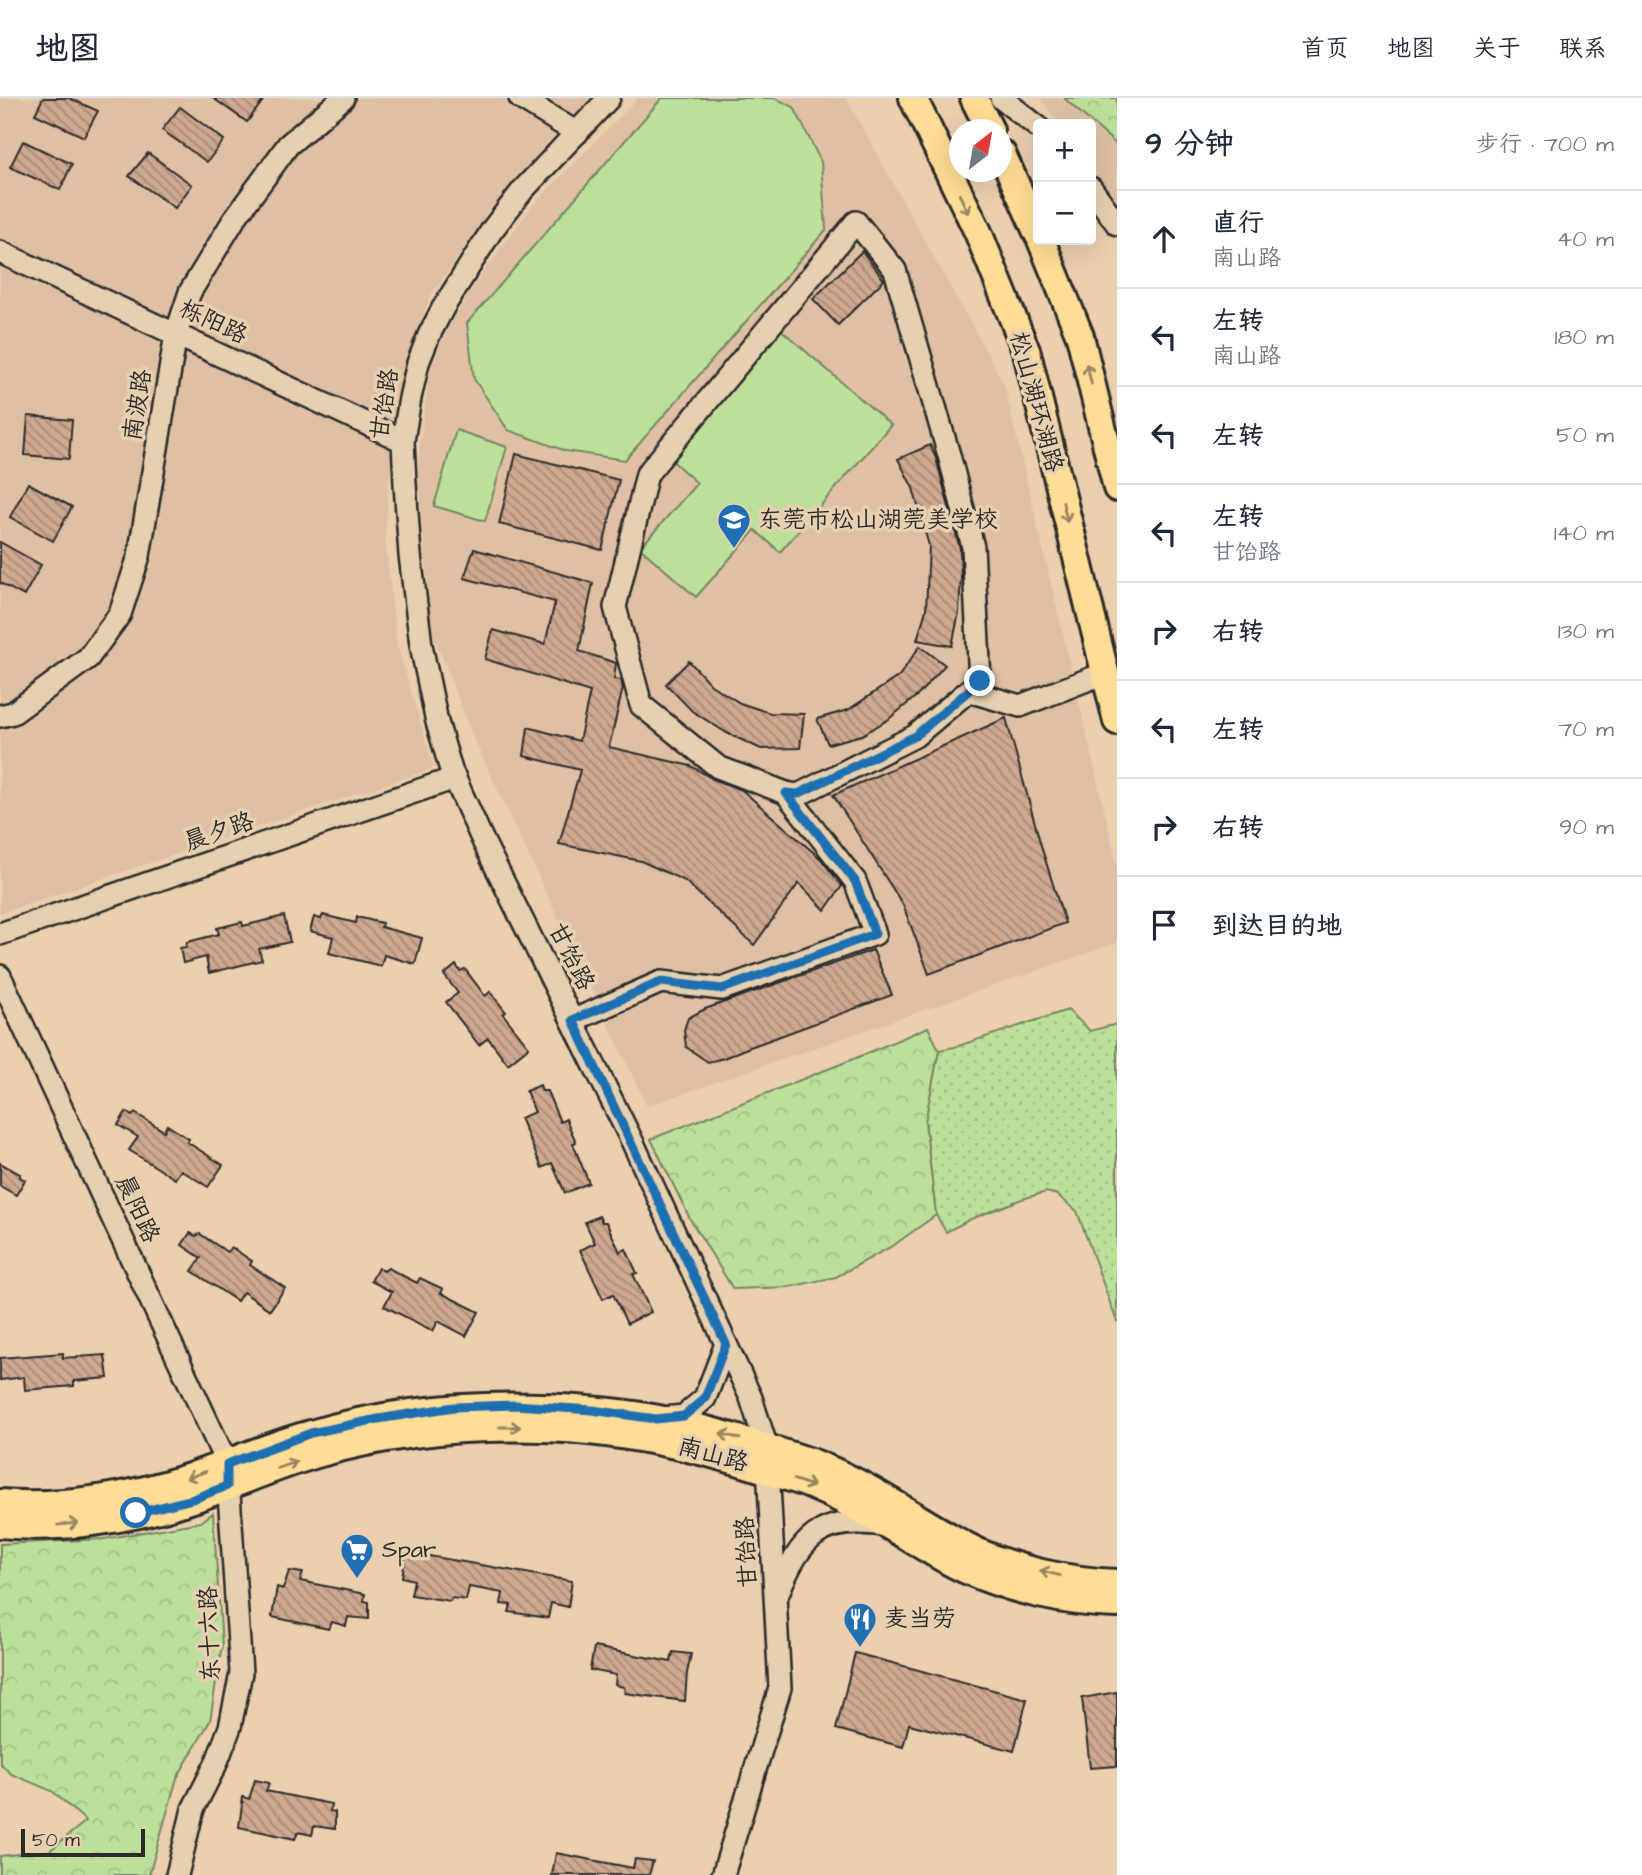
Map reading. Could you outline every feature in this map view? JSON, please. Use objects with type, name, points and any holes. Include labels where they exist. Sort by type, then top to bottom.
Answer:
[{"type":"main road","name":"松山湖环湖路","points":[[913,98],[978,232],[1027,353],[1117,721]]},
{"type":"main road","points":[[974,98],[984,119]]},
{"type":"main road","points":[[1012,176],[1033,223]]},
{"type":"main road","points":[[1043,245],[1080,336],[1117,488]]},
{"type":"main road","name":"南山路","points":[[0,1524],[37,1527],[84,1523],[193,1499],[227,1475],[311,1433],[378,1419],[454,1407],[515,1405],[566,1408],[656,1419],[730,1436],[813,1486],[890,1526],[963,1569],[1014,1587],[1062,1598],[1117,1604]]},
{"type":"main road","name":"南山路","points":[[0,1503],[37,1506],[81,1501],[187,1478],[227,1475],[382,1440],[456,1429],[515,1427],[590,1431],[663,1441],[724,1456],[821,1466],[866,1488],[972,1549],[1020,1566],[1066,1577],[1117,1583]]},
{"type":"street","name":"南波路","points":[[0,716],[13,713],[88,658],[120,614],[139,556],[176,334],[190,292],[234,218],[288,145],[344,98]]},
{"type":"street","points":[[520,98],[577,133]]},
{"type":"street","name":"甘饴路","points":[[609,98],[522,191],[492,230],[429,335],[418,363],[403,441],[410,555],[421,645],[437,722],[455,778],[483,841],[573,1020],[751,1398],[768,1460],[780,1688],[723,1875]]},
{"type":"street","points":[[1001,98],[1033,123]]},
{"type":"street","points":[[1096,195],[1117,224]]},
{"type":"street","points":[[856,222],[895,270],[973,547],[980,681],[968,691],[915,736],[798,794],[786,793],[718,767],[641,705],[615,607],[647,474],[856,222]]},
{"type":"street","name":"栎阳路","points":[[0,252],[403,441]]},
{"type":"street","points":[[968,691],[1020,705],[1104,673]]},
{"type":"street","name":"晨夕路","points":[[0,934],[455,778]]},
{"type":"street","points":[[573,1020],[661,982],[722,989],[875,934],[855,881],[786,793]]},
{"type":"street","name":"晨阳路","points":[[0,976],[227,1475]]},
{"type":"street","points":[[656,1419],[684,1416],[705,1398],[726,1344]]},
{"type":"street","name":"东十六路","points":[[177,1875],[193,1809],[216,1764],[230,1727],[241,1674],[227,1475]]},
{"type":"street","points":[[776,1599],[791,1563],[807,1541],[834,1524],[865,1522],[890,1526]]},
{"type":"shaded area","points":[[0,98],[593,98],[554,136],[486,217],[430,297],[396,395],[385,538],[397,645],[434,768],[0,913]]},
{"type":"shaded area","name":"东莞市松山湖莞美学校","points":[[638,98],[846,98],[1004,384],[1117,864],[1117,943],[647,1106],[475,742],[432,631],[417,469],[429,375],[445,331],[480,277],[532,206]]},
{"type":"shaded area","points":[[1040,98],[1117,98],[1117,205],[1096,175],[1096,119],[1055,119]]},
{"type":"green space","points":[[662,98],[774,98],[794,107],[821,162],[826,230],[625,460],[566,451],[508,430],[474,379],[467,323]]},
{"type":"green space","points":[[1117,98],[1117,145],[1096,126],[1096,119],[1088,119],[1065,99]]},
{"type":"green space","points":[[779,328],[891,425],[780,552],[755,530],[696,597],[640,548],[697,483],[667,456]]},
{"type":"green space","points":[[456,430],[507,447],[485,521],[434,506]]},
{"type":"green space","points":[[1068,1010],[1090,1031],[1117,1024],[1117,1322],[1077,1211],[1057,1195],[1046,1192],[1022,1199],[946,1232],[936,1215],[925,1120],[939,1050]]},
{"type":"green space","points":[[928,1027],[939,1050],[925,1122],[936,1215],[894,1245],[836,1277],[789,1287],[733,1289],[690,1219],[651,1139]]},
{"type":"green space","points":[[213,1513],[222,1645],[210,1721],[177,1778],[149,1875],[0,1875],[0,1856],[49,1851],[86,1821],[52,1791],[11,1774],[0,1763],[0,1544],[104,1539],[201,1522]]},
{"type":"building","points":[[43,98],[69,98],[98,111],[84,137],[35,114]]},
{"type":"building","points":[[213,98],[265,98],[247,122]]},
{"type":"building","points":[[180,107],[224,140],[207,162],[162,130]]},
{"type":"building","points":[[23,141],[72,164],[60,190],[10,167]]},
{"type":"building","points":[[148,153],[192,185],[175,208],[129,176]]},
{"type":"building","points":[[862,251],[884,280],[838,325],[813,299]]},
{"type":"building","points":[[28,416],[72,420],[69,459],[25,455]]},
{"type":"building","points":[[930,445],[936,458],[960,549],[959,612],[952,646],[917,640],[926,610],[929,546],[913,488],[898,459]]},
{"type":"building","points":[[516,454],[619,480],[602,550],[499,524]]},
{"type":"building","points":[[28,483],[72,507],[53,541],[10,517]]},
{"type":"building","points":[[0,542],[41,565],[24,596],[0,583]]},
{"type":"building","points":[[474,549],[593,583],[579,651],[616,663],[614,679],[621,680],[623,688],[609,747],[691,766],[713,779],[742,790],[821,859],[842,886],[825,910],[799,883],[754,945],[685,881],[641,861],[559,844],[580,770],[524,756],[528,727],[579,741],[590,692],[485,659],[493,630],[545,644],[555,602],[464,578]]},
{"type":"building","points":[[920,646],[945,665],[919,694],[889,719],[862,735],[828,744],[817,719],[848,710],[899,676]]},
{"type":"building","points":[[689,661],[711,685],[740,703],[770,713],[804,714],[800,748],[761,749],[727,733],[692,711],[666,684]]},
{"type":"building","points":[[1006,718],[1065,923],[929,974],[903,905],[833,795]]},
{"type":"building","points":[[323,915],[356,923],[357,917],[382,923],[381,927],[422,938],[415,964],[384,955],[381,966],[329,953],[333,937],[310,931],[314,917],[321,919]]},
{"type":"building","points":[[284,916],[290,942],[259,949],[262,960],[209,973],[206,957],[183,963],[180,948],[186,947],[187,942],[219,934],[217,928],[242,922],[243,926]]},
{"type":"building","points":[[873,950],[892,995],[724,1058],[708,1062],[686,1047],[684,1030],[688,1018],[705,1009]]},
{"type":"building","points":[[456,965],[460,971],[465,969],[485,996],[490,992],[506,1012],[503,1014],[529,1047],[508,1064],[488,1038],[479,1045],[446,1002],[458,993],[444,975]]},
{"type":"building","points":[[540,1085],[542,1091],[547,1091],[560,1122],[566,1119],[589,1183],[565,1193],[552,1163],[542,1168],[520,1118],[535,1112],[526,1091]]},
{"type":"building","points":[[126,1112],[132,1116],[135,1113],[164,1131],[167,1125],[189,1139],[187,1142],[223,1165],[208,1187],[181,1170],[175,1179],[129,1150],[138,1137],[118,1125]]},
{"type":"building","points":[[0,1163],[20,1174],[25,1180],[16,1195],[0,1186]]},
{"type":"building","points":[[599,1216],[602,1222],[606,1222],[620,1252],[626,1249],[637,1273],[633,1274],[651,1312],[627,1324],[613,1294],[603,1299],[580,1250],[595,1243],[585,1222]]},
{"type":"building","points":[[190,1233],[196,1236],[200,1234],[227,1252],[231,1247],[252,1261],[250,1265],[285,1288],[270,1310],[243,1292],[237,1301],[192,1271],[201,1258],[182,1245]]},
{"type":"building","points":[[378,1268],[384,1271],[388,1268],[417,1283],[420,1278],[443,1289],[441,1293],[479,1312],[466,1336],[438,1321],[433,1331],[384,1306],[392,1292],[371,1281]]},
{"type":"building","points":[[63,1353],[63,1358],[105,1355],[108,1378],[74,1381],[74,1386],[25,1390],[24,1377],[0,1380],[0,1358]]},
{"type":"building","points":[[406,1552],[572,1581],[568,1607],[551,1603],[548,1618],[509,1612],[511,1605],[501,1604],[503,1593],[469,1587],[466,1600],[452,1598],[450,1601],[411,1595],[414,1580],[402,1577]]},
{"type":"building","points":[[289,1571],[303,1573],[300,1581],[365,1594],[364,1601],[369,1602],[369,1619],[348,1617],[346,1626],[332,1622],[329,1629],[272,1617],[277,1587],[283,1589]]},
{"type":"building","points":[[594,1647],[671,1662],[673,1652],[691,1654],[685,1701],[625,1693],[624,1687],[615,1685],[616,1675],[590,1670]]},
{"type":"building","points":[[855,1653],[1027,1699],[1014,1751],[909,1724],[903,1747],[836,1729]]},
{"type":"building","points":[[1117,1692],[1117,1766],[1090,1768],[1082,1698]]},
{"type":"building","points":[[255,1780],[269,1783],[266,1791],[331,1804],[330,1811],[335,1812],[335,1829],[314,1826],[312,1835],[298,1832],[295,1839],[239,1827],[243,1797],[249,1799]]},
{"type":"building","points":[[556,1853],[633,1868],[635,1859],[653,1861],[649,1875],[552,1875]]},
{"type":"place","name":"东莞市松山湖莞美学校","points":[[734,550]]},
{"type":"place","name":"Spar","points":[[357,1580]]},
{"type":"place","name":"麦当劳","points":[[860,1649]]},
{"type":"route","points":[[136,1513],[193,1499],[227,1486],[227,1464],[311,1433],[378,1419],[454,1407],[515,1405],[592,1410],[656,1419],[684,1416],[705,1398],[726,1344],[573,1020],[661,982],[722,989],[875,934],[855,881],[786,793],[798,794],[915,736],[980,681]]}]
